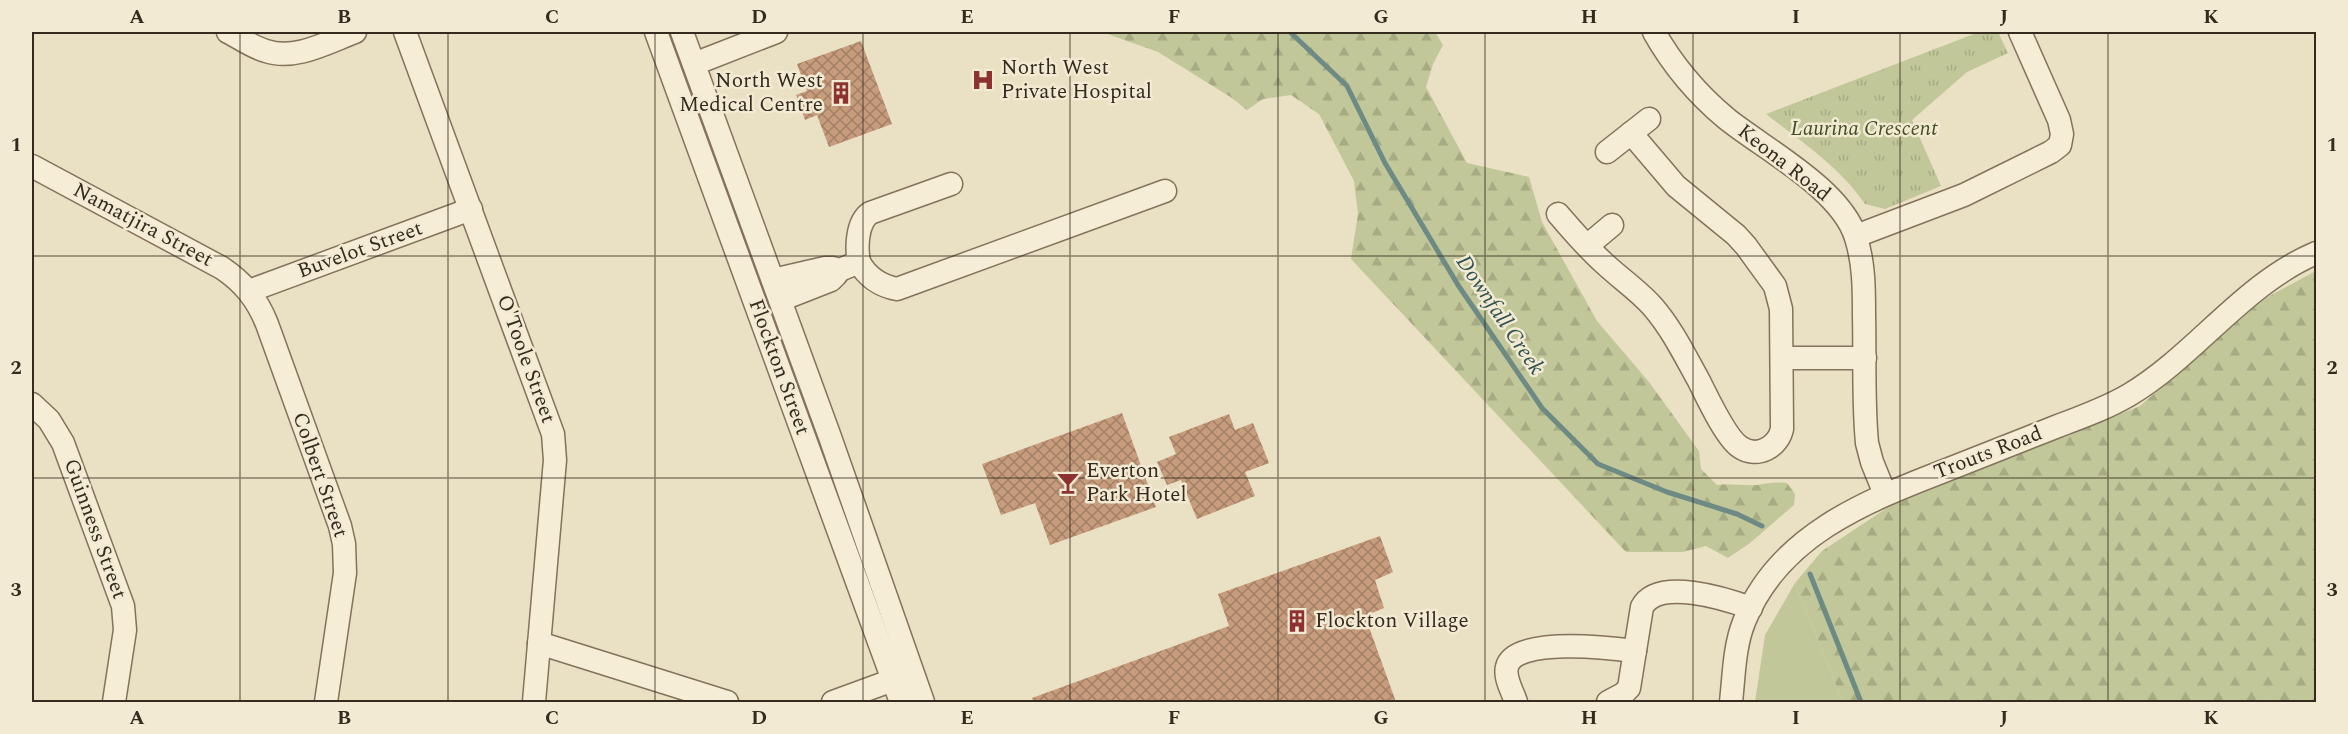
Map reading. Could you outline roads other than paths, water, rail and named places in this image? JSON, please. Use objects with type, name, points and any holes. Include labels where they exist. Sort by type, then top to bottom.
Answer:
[{"type":"street","points":[[228,32],[264,51],[286,54],[304,51],[356,32]]},
{"type":"street","name":"O'Toole Street","points":[[405,32],[554,440],[555,460],[534,702]]},
{"type":"street","name":"Flockton Street","points":[[656,32],[901,702]]},
{"type":"street","name":"Flockton Street","points":[[682,32],[831,437],[923,702]]},
{"type":"street","points":[[694,64],[776,32]]},
{"type":"street","name":"Keona Road","points":[[1654,32],[1678,67],[1711,104],[1726,118],[1820,188],[1847,217],[1856,236],[1863,279],[1867,443],[1885,494]]},
{"type":"street","points":[[1856,236],[1964,195],[2051,152],[2060,145],[2062,134],[2059,120],[2020,32]]},
{"type":"street","points":[[1607,152],[1649,119]]},
{"type":"street","points":[[1558,214],[1587,246],[1654,309],[1738,446],[1752,452],[1766,449],[1780,436],[1782,358],[1778,292],[1736,235],[1676,186],[1631,133]]},
{"type":"street","name":"Namatjira Street","points":[[32,166],[222,268],[249,291]]},
{"type":"street","points":[[951,184],[865,216],[859,233],[859,262],[866,273],[877,282],[897,289],[1165,191]]},
{"type":"street","name":"Buvelot Street","points":[[249,291],[471,209]]},
{"type":"street","points":[[1587,246],[1612,225]]},
{"type":"street","name":"Trouts Road","points":[[1731,702],[1741,633],[1751,608],[1775,570],[1801,543],[1838,518],[1885,494],[2119,401],[2164,371],[2279,273],[2316,253]]},
{"type":"street","points":[[776,290],[825,267],[833,268],[835,272],[859,262]]},
{"type":"street","name":"Colbert Street","points":[[249,291],[267,324],[340,526],[344,544],[345,573],[326,702]]},
{"type":"street","points":[[1782,358],[1865,358]]},
{"type":"street","name":"Guinness Street","points":[[32,404],[49,420],[63,443],[120,596],[125,630],[114,702]]},
{"type":"street","points":[[1608,702],[1629,688],[1642,607],[1645,601],[1654,594],[1668,592],[1709,596],[1751,608]]},
{"type":"street","points":[[539,643],[728,702]]},
{"type":"street","points":[[1516,702],[1508,679],[1507,667],[1513,657],[1520,653],[1547,647],[1635,651]]},
{"type":"street","points":[[833,702],[893,680]]},
{"type":"waterway","name":"Downfall Creek","points":[[1290,32],[1347,86],[1385,163],[1458,285],[1542,408],[1598,464],[1667,492],[1737,514],[1762,526]]},
{"type":"waterway","name":"Downfall Creek","points":[[1810,574],[1861,702]]},
{"type":"place","name":"North West Private Hospital","points":[[983,80]]},
{"type":"place","name":"North West Medical Centre","points":[[841,93]]},
{"type":"place","name":"Everton Park Hotel","points":[[1068,483]]},
{"type":"place","name":"Flockton Village","points":[[1297,621]]},
{"type":"park label","name":"Laurina Crescent","points":[[1864,129]]}]
